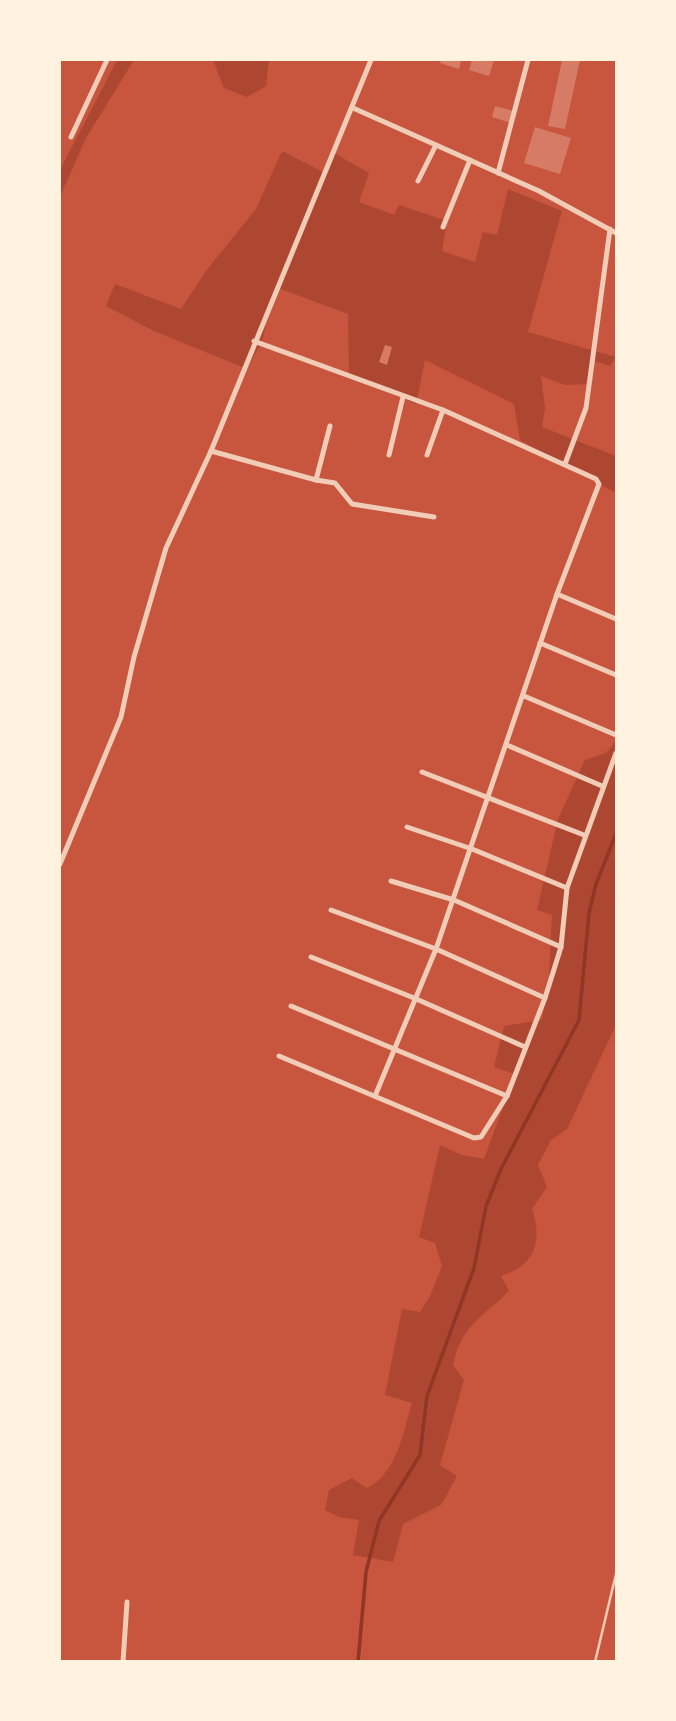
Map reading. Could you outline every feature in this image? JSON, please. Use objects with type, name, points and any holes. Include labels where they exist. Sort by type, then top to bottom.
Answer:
[{"type":"street","points":[[71,137],[107,60]]},
{"type":"street","points":[[60,864],[121,717],[134,657],[166,548],[211,451],[371,60]]},
{"type":"street","points":[[498,173],[528,60]]},
{"type":"street","points":[[353,108],[498,173],[617,233]]},
{"type":"street","points":[[418,181],[436,145]]},
{"type":"street","points":[[443,227],[470,160]]},
{"type":"street","points":[[565,464],[586,408],[610,229]]},
{"type":"street","points":[[254,341],[443,410],[596,479],[599,486],[540,643],[454,900],[375,1096]]},
{"type":"street","points":[[389,455],[403,397]]},
{"type":"street","points":[[427,455],[443,410]]},
{"type":"street","points":[[316,480],[330,426]]},
{"type":"street","points":[[211,451],[335,483],[352,504],[434,517]]},
{"type":"street","points":[[558,594],[617,619]]},
{"type":"street","points":[[540,643],[617,675]]},
{"type":"street","points":[[524,696],[617,735]]},
{"type":"street","points":[[507,745],[602,786]]},
{"type":"street","points":[[279,1056],[477,1138],[484,1133],[507,1096],[545,998],[561,947],[567,888],[602,786],[617,753]]},
{"type":"street","points":[[422,772],[584,835]]},
{"type":"street","points":[[407,827],[472,849],[567,888]]},
{"type":"street","points":[[391,881],[454,900],[561,947]]},
{"type":"street","points":[[331,911],[436,949],[545,998]]},
{"type":"street","points":[[311,957],[414,998],[525,1048]]},
{"type":"street","points":[[291,1006],[507,1096]]},
{"type":"street","points":[[123,1661],[127,1602]]},
{"type":"lane","points":[[595,1661],[617,1574]]},
{"type":"shaded area","points":[[117,60],[134,60],[86,138],[60,197],[60,170]]},
{"type":"shaded area","points":[[213,60],[269,60],[266,86],[247,97],[224,88]]},
{"type":"shaded area","points":[[282,151],[325,173],[334,153],[369,173],[359,202],[394,215],[399,205],[447,221],[442,251],[475,262],[483,232],[497,235],[508,189],[562,211],[528,332],[616,357],[610,366],[591,360],[586,384],[565,385],[541,376],[545,408],[542,427],[616,456],[616,493],[520,440],[514,404],[425,360],[416,404],[349,376],[348,314],[278,288],[269,307],[263,339],[247,369],[154,331],[106,306],[115,284],[181,309],[206,271],[256,209]]},
{"type":"shaded area","points":[[616,741],[616,1025],[567,1129],[551,1140],[538,1165],[547,1187],[532,1209],[537,1232],[533,1251],[522,1266],[501,1276],[509,1291],[467,1331],[457,1351],[453,1365],[464,1380],[440,1465],[457,1476],[441,1505],[403,1524],[393,1562],[353,1555],[359,1520],[339,1517],[325,1510],[329,1490],[352,1478],[367,1488],[385,1473],[402,1439],[412,1403],[385,1395],[402,1309],[420,1312],[430,1296],[442,1266],[435,1243],[419,1237],[440,1145],[462,1155],[484,1159],[515,1074],[494,1067],[504,1026],[542,1020],[549,976],[552,915],[537,910],[558,819],[585,760],[606,753]]},
{"type":"building","points":[[441,60],[461,61],[459,69],[440,63]]},
{"type":"building","points":[[472,60],[494,60],[489,76],[469,70]]},
{"type":"building","points":[[562,60],[580,60],[565,129],[548,126]]},
{"type":"building","points":[[495,106],[514,111],[511,123],[492,117]]},
{"type":"building","points":[[535,127],[571,138],[560,174],[524,163]]},
{"type":"building","points":[[385,345],[392,347],[387,365],[379,362]]},
{"type":"waterway","points":[[358,1662],[366,1572],[379,1521],[420,1455],[427,1396],[474,1268],[486,1206],[501,1169],[579,1020],[589,913],[596,884],[616,834]]}]
